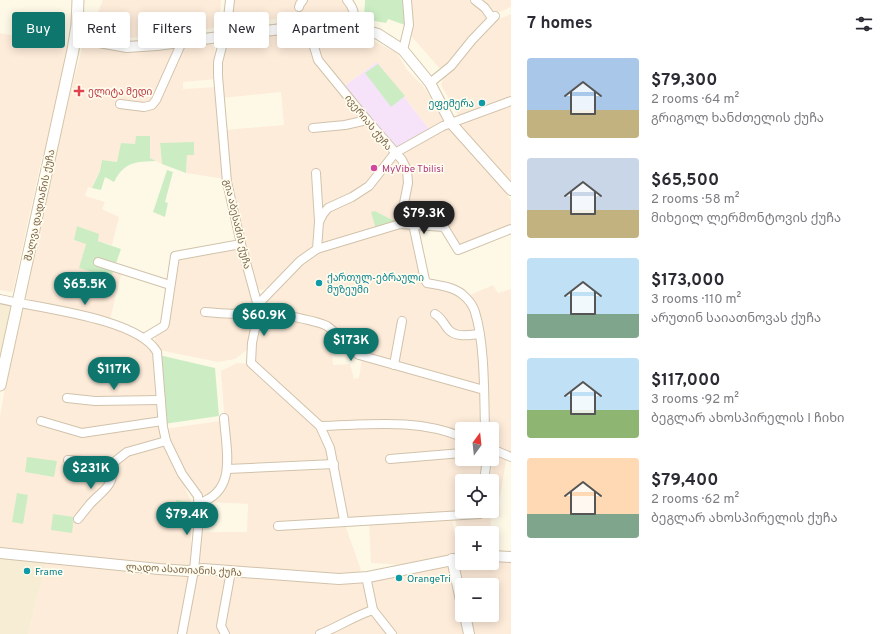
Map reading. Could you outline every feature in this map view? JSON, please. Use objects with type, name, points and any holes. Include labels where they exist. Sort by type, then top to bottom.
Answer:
[{"type":"main road","name":"შალვა დადიანის ქუჩა","points":[[0,385],[73,44]]},
{"type":"street","name":"გია აბესაძის ქუჩა","points":[[228,12],[230,0]]},
{"type":"street","points":[[347,0],[353,12]]},
{"type":"street","points":[[403,50],[409,25],[407,0]]},
{"type":"street","points":[[430,83],[451,66],[493,17],[476,0]]},
{"type":"street","points":[[374,33],[403,50],[430,83],[451,123],[511,190]]},
{"type":"street","points":[[120,104],[144,106],[152,105],[156,100],[179,48]]},
{"type":"street","name":"გია აბესაძის ქუჩა","points":[[221,48],[218,62],[227,182],[241,244],[259,310],[252,343],[251,363],[320,426]]},
{"type":"street","name":"ივერიას ქუჩა","points":[[314,48],[318,60],[402,160],[407,170],[408,183],[400,224]]},
{"type":"street","points":[[319,222],[328,208],[352,197],[369,186],[395,153],[451,123],[511,101]]},
{"type":"street","points":[[313,128],[345,125],[367,120]]},
{"type":"street","points":[[316,173],[319,222],[317,249]]},
{"type":"street","points":[[259,310],[262,300],[300,261],[317,249],[400,224],[444,227],[458,250],[511,229]]},
{"type":"street","points":[[413,224],[425,280],[428,283],[451,289],[462,294],[475,311],[479,334],[484,390],[485,422]]},
{"type":"street","points":[[144,338],[164,326],[175,256],[241,244]]},
{"type":"street","points":[[98,262],[170,285]]},
{"type":"street","points":[[0,299],[90,317],[121,327],[153,344],[158,352],[162,422],[166,442],[182,474],[198,496],[199,503],[194,570],[182,634]]},
{"type":"street","points":[[205,312],[230,314],[252,313],[259,310],[325,325],[359,355],[484,390]]},
{"type":"street","points":[[435,314],[441,318],[451,332],[458,335],[479,334]]},
{"type":"street","points":[[394,365],[402,321]]},
{"type":"street","points":[[67,398],[94,401],[161,400]]},
{"type":"street","points":[[199,503],[209,499],[217,493],[226,480],[227,469],[224,418]]},
{"type":"street","points":[[40,421],[82,433],[162,422]]},
{"type":"street","points":[[344,520],[330,448],[320,426],[402,424],[432,427],[455,435]]},
{"type":"street","points":[[68,460],[113,463],[127,452],[166,442]]},
{"type":"street","points":[[499,452],[511,457]]},
{"type":"street","points":[[390,459],[455,454]]},
{"type":"street","points":[[78,519],[90,503],[110,485],[112,480],[113,463]]},
{"type":"street","points":[[227,469],[334,464]]},
{"type":"street","points":[[278,526],[344,520],[455,515]]},
{"type":"street","name":"ლადო ასათიანის ქუჩა","points":[[0,553],[148,568],[230,571],[339,579],[368,577],[455,559]]},
{"type":"street","points":[[499,556],[511,557]]},
{"type":"street","points":[[225,634],[221,626],[230,571]]},
{"type":"street","points":[[368,577],[367,581],[373,610],[392,634]]},
{"type":"street","points":[[320,634],[342,625],[356,615],[373,610]]},
{"type":"street","points":[[466,622],[469,634]]},
{"type":"street","points":[[340,634],[342,625]]},
{"type":"shaded area","points":[[103,0],[221,0],[220,12],[214,12],[214,28],[206,29],[206,12],[138,12],[138,37],[130,38],[130,12],[98,12]]},
{"type":"shaded area","points":[[233,0],[301,0],[298,3],[298,12],[277,12],[277,19],[269,20],[269,12],[232,12]]},
{"type":"shaded area","points":[[306,0],[345,0],[349,6],[348,12],[300,12],[300,5]]},
{"type":"shaded area","points":[[409,0],[511,0],[511,7],[493,15],[441,70],[412,37]]},
{"type":"shaded area","points":[[511,14],[511,98],[458,115],[441,85],[445,74],[496,20]]},
{"type":"shaded area","points":[[0,33],[12,35],[12,48],[65,48],[65,45],[73,47],[49,159],[42,157],[13,291],[10,292],[0,290]]},
{"type":"shaded area","points":[[277,33],[277,48],[314,48],[319,64],[338,92],[392,153],[360,189],[327,207],[315,245],[300,256],[268,288],[262,290],[254,288],[231,194],[225,130],[284,125],[281,92],[222,98],[219,67],[225,48],[269,48],[269,34]]},
{"type":"shaded area","points":[[374,41],[397,53],[407,70],[424,87],[444,120],[429,129],[377,62],[343,87],[322,58],[319,48],[374,48]]},
{"type":"shaded area","points":[[211,43],[214,48],[216,79],[183,82],[183,89],[217,87],[224,179],[186,173],[187,155],[160,143],[162,164],[150,158],[136,144],[117,162],[102,160],[100,170],[92,188],[88,187],[85,196],[105,202],[102,209],[119,217],[112,245],[98,241],[99,235],[78,226],[74,240],[86,243],[80,268],[111,278],[114,268],[122,271],[110,319],[24,298],[53,159],[82,48],[120,48],[140,51],[180,48],[206,48],[206,44]]},
{"type":"shaded area","points":[[377,62],[429,129],[395,151],[343,87]]},
{"type":"shaded area","points":[[511,105],[511,183],[459,124]]},
{"type":"shaded area","points":[[448,127],[502,187],[511,201],[511,224],[457,247],[449,230],[404,223],[410,185],[400,154]]},
{"type":"shaded area","points":[[396,158],[405,171],[405,184],[398,223],[375,211],[372,212],[376,230],[319,246],[322,221],[325,213],[353,198]]},
{"type":"shaded area","points":[[412,226],[423,280],[460,294],[473,311],[477,334],[482,388],[359,354],[334,328],[262,310],[264,300],[302,262],[318,250],[395,227]]},
{"type":"shaded area","points":[[239,247],[256,310],[248,349],[235,359],[218,362],[159,350],[155,342],[155,332],[166,325],[178,258]]},
{"type":"shaded area","points":[[493,285],[498,293],[511,289],[511,454],[499,449],[499,422],[487,422],[481,334],[469,298],[472,294]]},
{"type":"shaded area","points":[[0,302],[12,304],[0,366]]},
{"type":"shaded area","points":[[19,306],[111,326],[146,341],[154,354],[155,399],[163,445],[168,453],[164,429],[220,421],[226,468],[216,491],[199,501],[182,480],[191,502],[191,564],[189,568],[0,548],[0,416]]},
{"type":"shaded area","points":[[262,313],[327,328],[328,343],[332,344],[333,365],[350,364],[354,379],[359,378],[362,358],[483,391],[482,422],[455,422],[455,433],[444,428],[324,424],[254,363],[254,344]]},
{"type":"shaded area","points":[[237,363],[248,364],[322,433],[329,463],[228,467],[221,371]]},
{"type":"shaded area","points":[[322,427],[411,427],[455,437],[455,466],[488,466],[486,474],[455,474],[455,512],[346,518]]},
{"type":"shaded area","points":[[499,453],[507,456],[499,502],[499,474],[491,474],[493,466],[499,466]]},
{"type":"shaded area","points":[[333,465],[343,519],[361,570],[355,575],[203,569],[198,564],[201,532],[247,532],[248,504],[208,502],[229,469]]},
{"type":"shaded area","points":[[499,502],[501,517],[499,517]]},
{"type":"shaded area","points":[[455,518],[491,518],[490,526],[457,526]]},
{"type":"shaded area","points":[[452,519],[455,536],[455,555],[404,565],[371,563],[369,525]]},
{"type":"shaded area","points":[[0,555],[47,560],[28,634],[0,634]]},
{"type":"shaded area","points":[[499,559],[511,560],[511,634],[475,634],[471,622],[499,622],[499,578],[459,578],[457,570],[499,570]]},
{"type":"shaded area","points":[[47,560],[338,582],[451,565],[455,583],[455,622],[465,622],[469,634],[28,634]]},
{"type":"green space","points":[[365,0],[404,0],[405,25],[388,19],[386,23],[374,21],[374,12],[364,12]]},
{"type":"green space","points":[[378,64],[405,96],[391,107],[365,73]]},
{"type":"green space","points":[[136,136],[150,136],[150,158],[156,161],[137,163],[127,166],[122,170],[114,182],[105,177],[101,190],[92,188],[100,171],[102,160],[117,162],[121,143],[135,144]]},
{"type":"green space","points":[[194,142],[194,155],[187,155],[186,173],[162,164],[160,143]]},
{"type":"green space","points":[[167,170],[173,172],[165,202],[168,203],[165,217],[153,212]]},
{"type":"green space","points":[[375,211],[398,223],[376,230],[371,212]]},
{"type":"green space","points":[[77,226],[99,234],[98,241],[121,249],[111,278],[79,268],[86,244],[74,240]]},
{"type":"green space","points":[[159,355],[215,368],[219,416],[164,424]]},
{"type":"green space","points":[[27,457],[57,461],[54,477],[25,472]]},
{"type":"green space","points":[[17,493],[28,495],[23,524],[12,522]]},
{"type":"green space","points":[[176,500],[191,502],[190,518],[175,516]]},
{"type":"green space","points":[[53,514],[74,517],[72,533],[51,530]]},
{"type":"place","name":"ელიტა მედი","points":[[79,91]]},
{"type":"place","name":"ეფემერა","points":[[482,103]]},
{"type":"place","name":"MyVibe Tbilisi","points":[[374,168]]},
{"type":"place","name":"ქართულ-ებრაული მუზეუმი","points":[[319,283]]},
{"type":"place","name":"Frame","points":[[27,571]]},
{"type":"place","name":"OrangeTri","points":[[399,578]]}]
